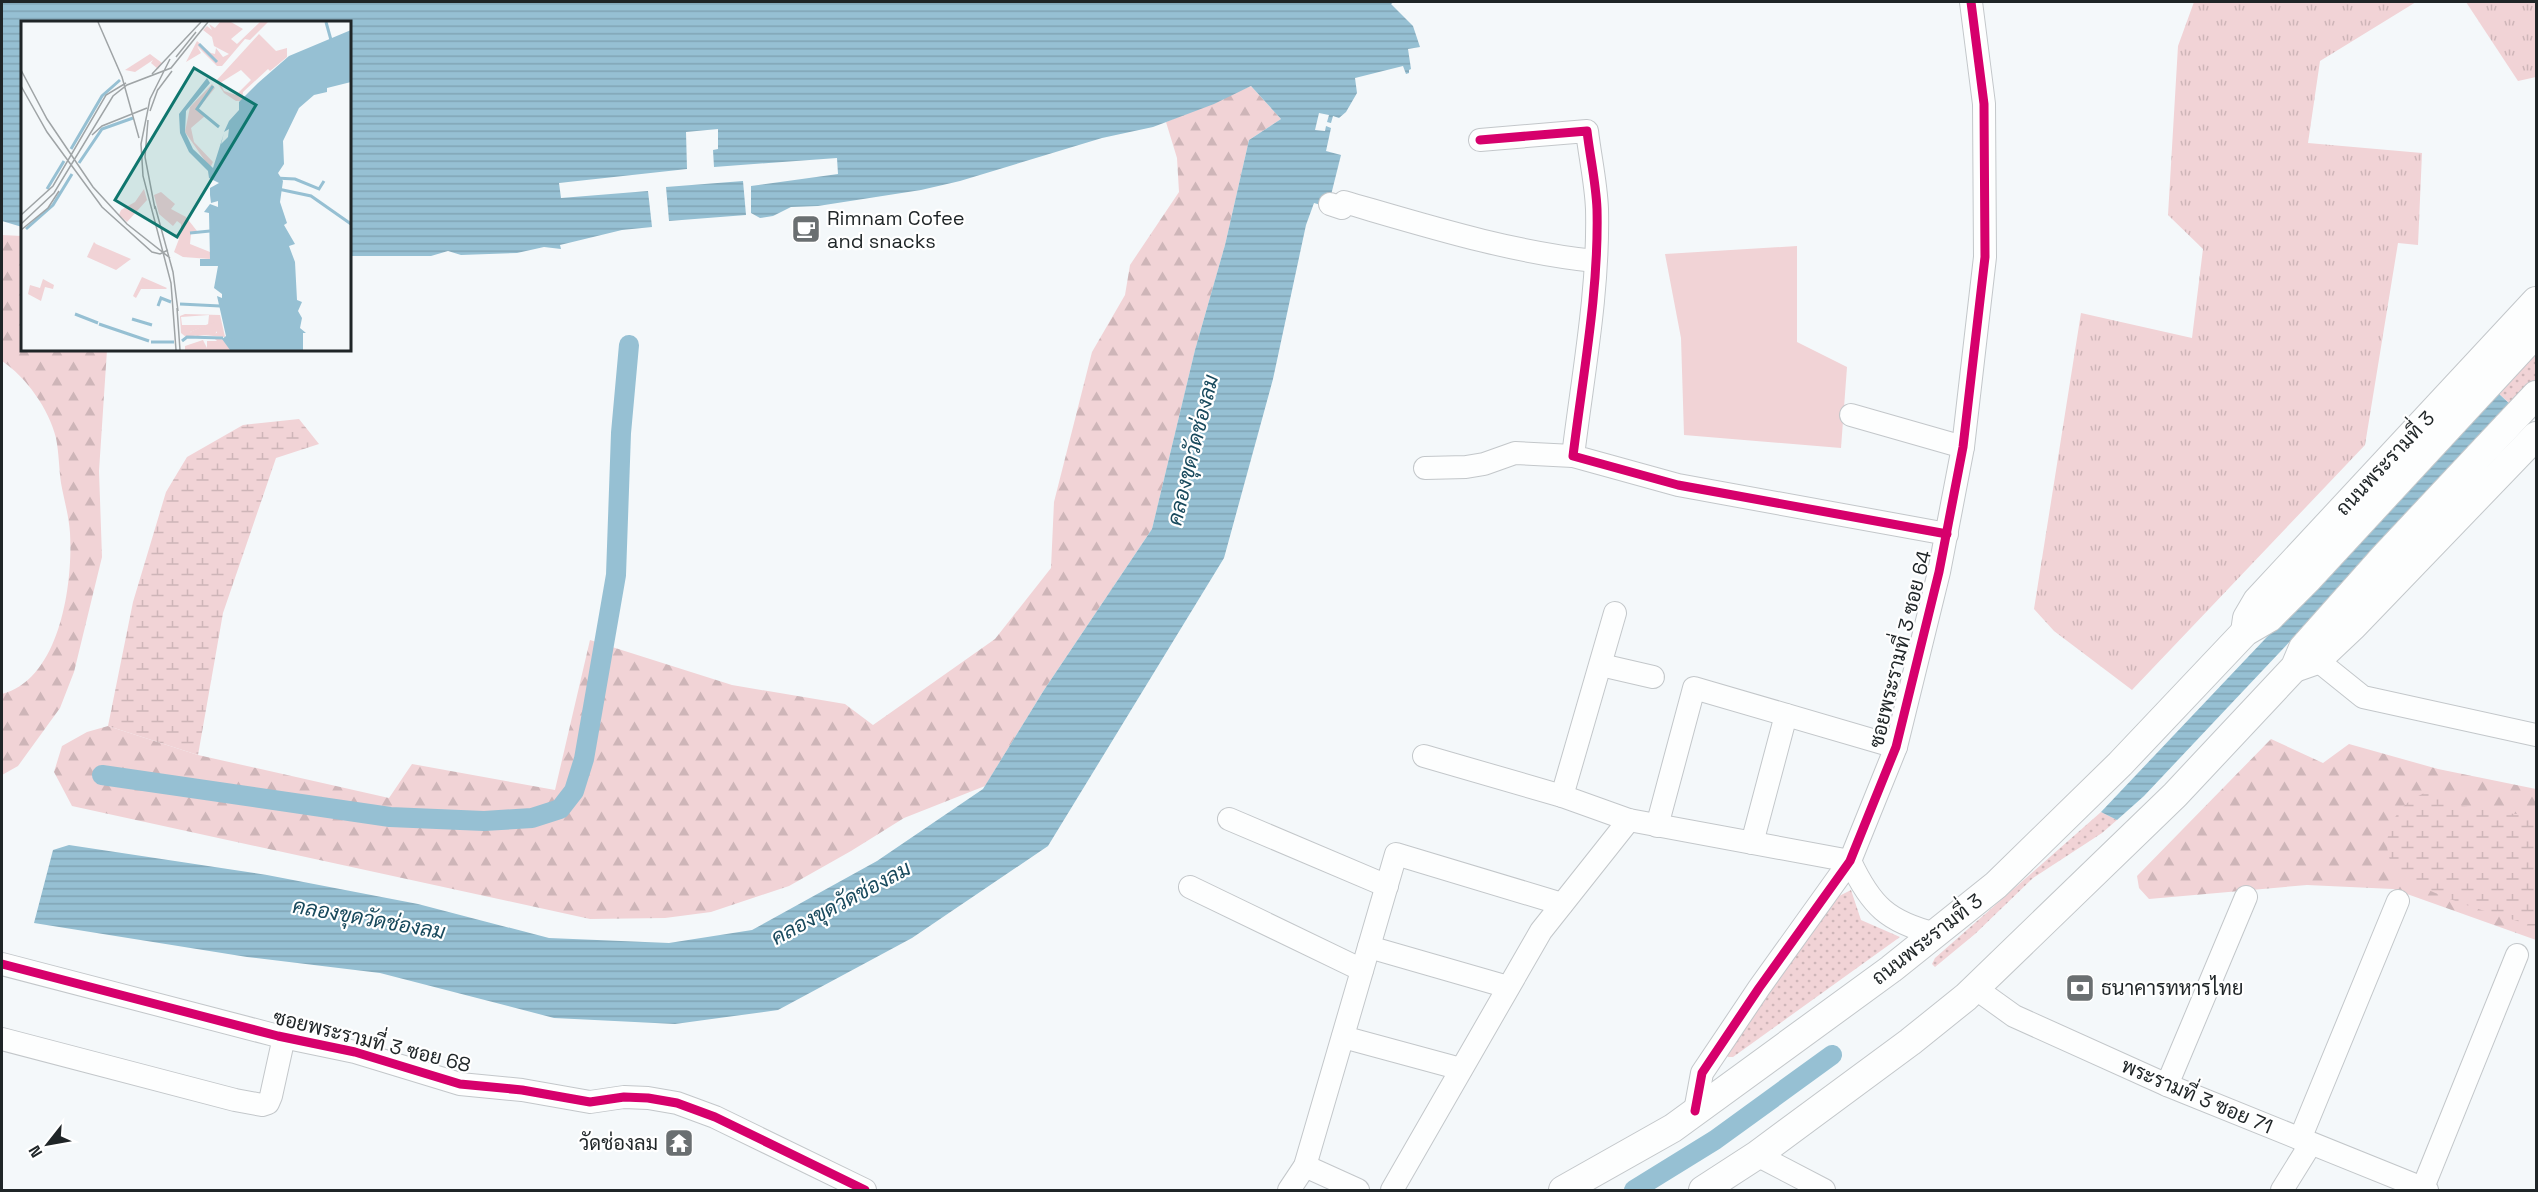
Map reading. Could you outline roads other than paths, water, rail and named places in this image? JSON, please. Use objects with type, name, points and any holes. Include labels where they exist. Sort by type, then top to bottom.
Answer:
[{"type":"main road","name":"ถนนพระรามที่ 3","points":[[2245,632],[2247,618],[2257,601],[2536,301]]},
{"type":"main road","name":"ถนนพระรามที่ 3","points":[[1563,1191],[1673,1128],[1936,934],[1996,885],[2121,764],[2245,632],[2269,618],[2536,333]]},
{"type":"main road","points":[[2306,664],[2303,648],[2384,557],[2536,395]]},
{"type":"main road","points":[[1703,1191],[1757,1155],[1910,1042],[1975,988],[2181,789],[2306,664],[2353,626],[2536,436]]},
{"type":"street","name":"ซอยพระรามที่ 3 ซอย 64","points":[[1695,1111],[1702,1073],[1759,988],[1850,861],[1896,747],[1947,534],[1963,447],[1985,257],[1984,104],[1971,2]]},
{"type":"street","points":[[1480,140],[1587,131],[1597,207],[1595,261],[1573,456]]},
{"type":"street","points":[[1330,204],[1342,208],[1344,202],[1476,239],[1564,258],[1595,261]]},
{"type":"street","points":[[1851,415],[1963,447]]},
{"type":"street","points":[[1425,468],[1466,467],[1484,464],[1515,453],[1573,456],[1678,485],[1947,534]]},
{"type":"street","points":[[1562,796],[1615,613]]},
{"type":"street","points":[[2306,664],[2344,684],[2362,697],[2536,735]]},
{"type":"street","points":[[1601,665],[1653,677]]},
{"type":"street","points":[[1657,825],[1694,688],[1896,747]]},
{"type":"street","points":[[1752,843],[1786,715]]},
{"type":"street","points":[[1424,756],[1562,796],[1629,820],[1850,861],[1864,891],[1884,910],[1906,926],[1936,934]]},
{"type":"street","points":[[1229,819],[1387,886]]},
{"type":"street","points":[[1392,1191],[1541,931],[1629,820]]},
{"type":"street","points":[[1289,1191],[1305,1166],[1396,854],[1562,904]]},
{"type":"street","points":[[1190,887],[1362,970]]},
{"type":"street","points":[[2167,1085],[2246,897]]},
{"type":"street","points":[[2282,1191],[2305,1142],[2398,901]]},
{"type":"street","points":[[1369,947],[1508,987]]},
{"type":"street","points":[[2424,1190],[2517,955]]},
{"type":"street","name":"ซอยพระรามที่ 3 ซอย 68","points":[[2,964],[284,1037],[355,1052],[460,1084],[522,1089],[590,1102],[632,1097],[677,1103],[715,1117],[865,1191]]},
{"type":"street","name":"พระรามที่ 3 ซอย 71","points":[[1975,988],[2014,1016],[2167,1085],[2424,1190]]},
{"type":"street","points":[[2,1040],[262,1105],[268,1102],[271,1096],[284,1037]]},
{"type":"street","points":[[1342,1037],[1461,1069]]},
{"type":"street","points":[[1757,1155],[1824,1191]]},
{"type":"street","points":[[1305,1166],[1358,1191]]},
{"type":"water","name":"คลองขุดวัดช่องลม","points":[[2,2],[1394,2],[1391,4],[1413,26],[1420,47],[1408,49],[1411,69],[1409,73],[1406,74],[1403,66],[1355,78],[1357,93],[1346,112],[1339,118],[1333,116],[1331,123],[1327,122],[1329,115],[1319,113],[1315,130],[1325,131],[1326,126],[1331,128],[1326,151],[1341,155],[1328,207],[1314,203],[1306,225],[1273,379],[1224,558],[1048,846],[912,938],[778,1010],[675,1024],[554,1018],[380,973],[247,957],[34,923],[53,850],[69,845],[267,875],[418,904],[549,938],[669,943],[752,930],[877,861],[983,789],[1044,690],[1152,529],[1195,350],[1225,245],[1249,140],[1281,119],[1251,86],[1214,104],[1153,127],[1102,138],[960,181],[921,190],[818,206],[791,207],[773,216],[760,218],[751,213],[751,186],[838,174],[837,158],[714,167],[713,150],[718,149],[718,129],[686,132],[687,169],[559,183],[561,198],[648,191],[652,227],[622,230],[560,245],[561,249],[544,247],[517,253],[461,255],[448,251],[431,256],[351,256],[351,21],[21,21],[21,227],[2,221]]},
{"type":"water","points":[[743,181],[746,215],[669,221],[666,187]]},
{"type":"water","points":[[2498,393],[2512,406],[2144,796],[2117,820],[2101,812]]},
{"type":"waterway","points":[[102,775],[390,817],[484,821],[532,818],[560,809],[574,791],[584,759],[616,575],[621,433],[629,345]]},
{"type":"waterway","points":[[1634,1190],[1715,1140],[1832,1055]]},
{"type":"place","name":"Rimnam Cofee and snacks","points":[[806,229]]},
{"type":"place","name":"ธนาคารทหารไทย","points":[[2080,988]]},
{"type":"place","name":"วัดช่องลม","points":[[679,1143]]}]
